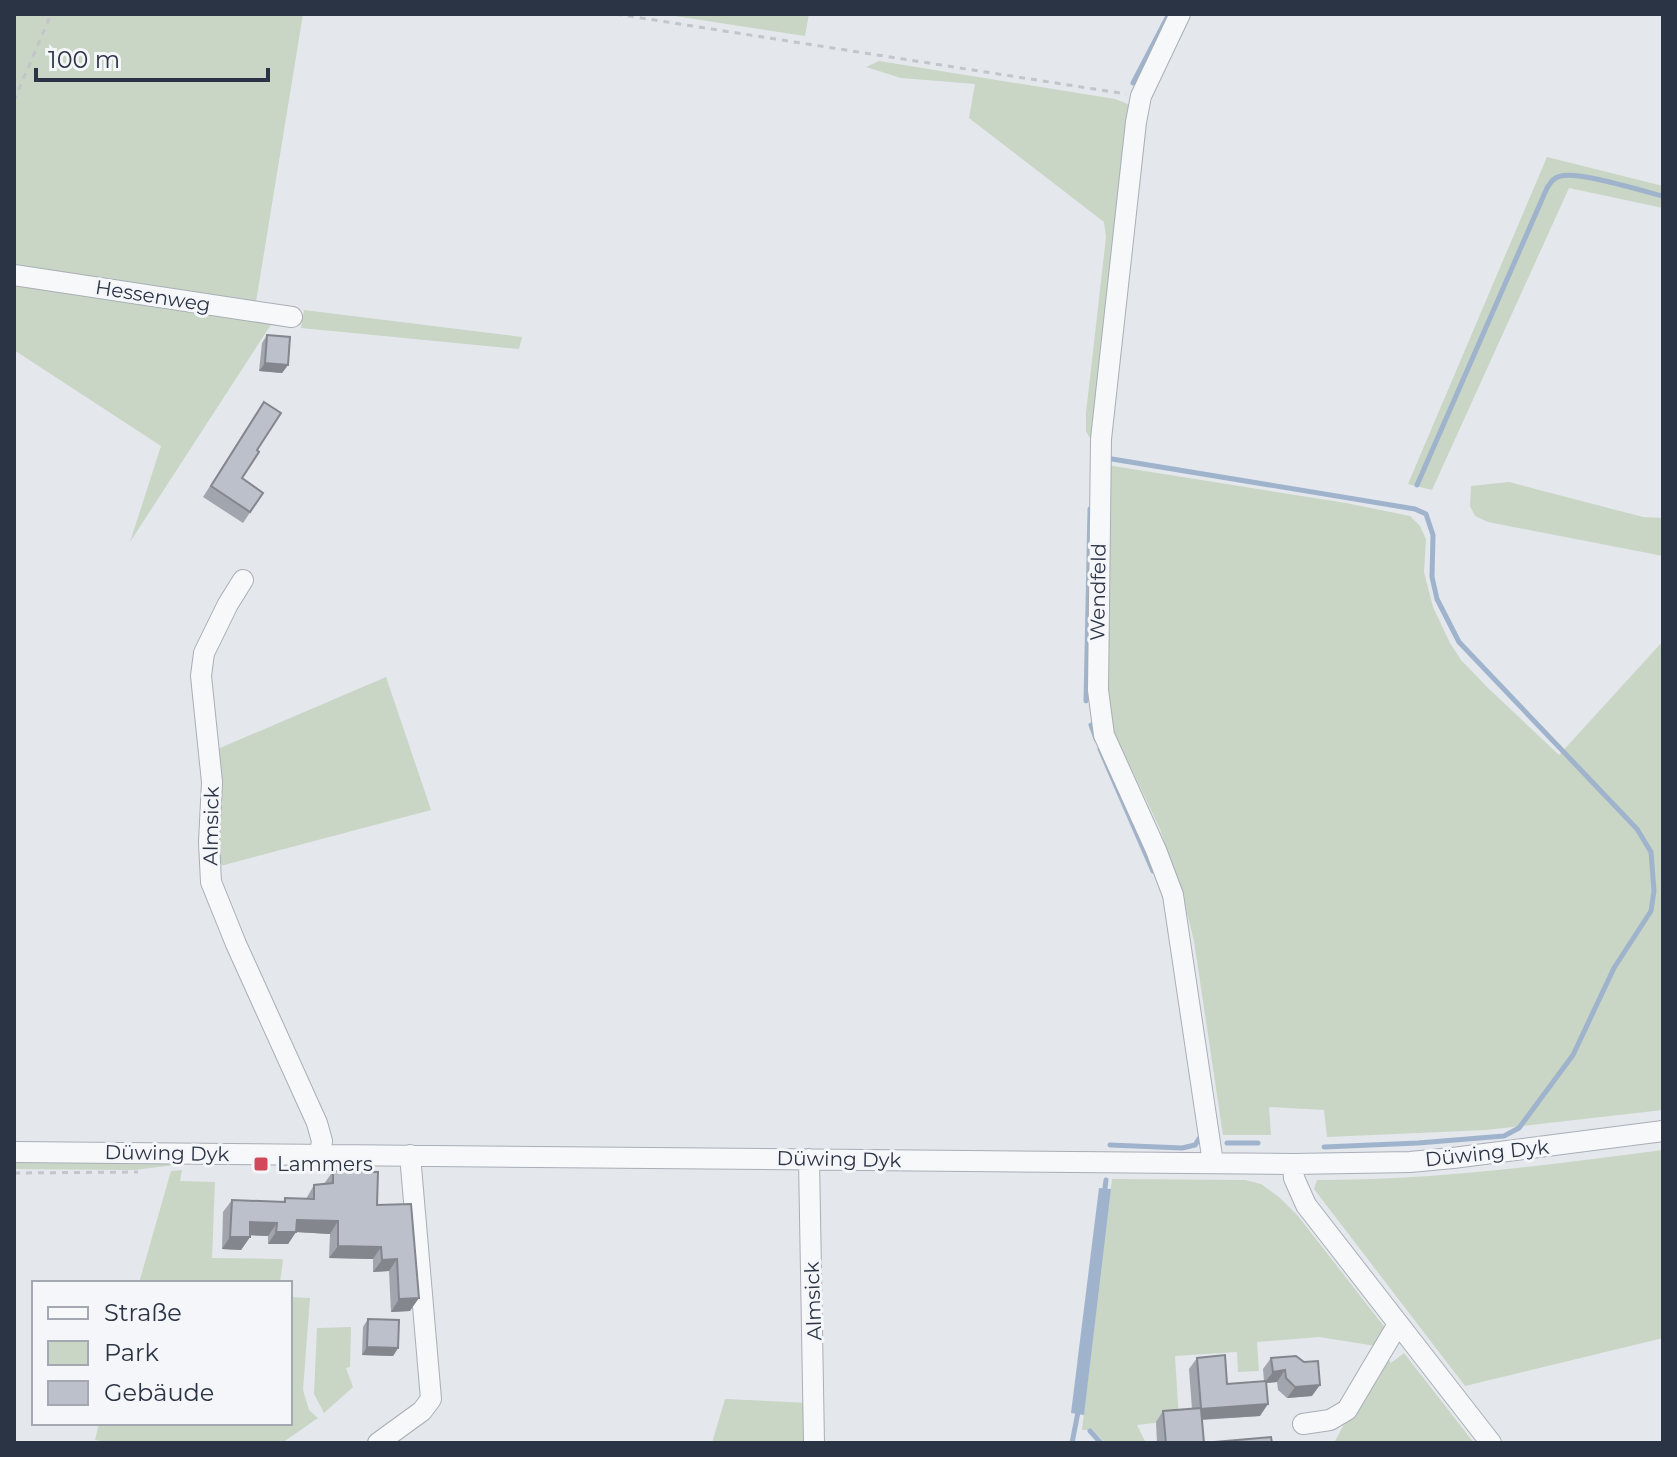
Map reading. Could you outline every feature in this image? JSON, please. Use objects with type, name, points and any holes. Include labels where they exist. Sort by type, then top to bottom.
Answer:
[{"type":"street","name":"Wendfeld","points":[[1180,14],[1141,96],[1101,439],[1098,690],[1104,735],[1173,895],[1213,1163]]},
{"type":"street","name":"Hessenweg","points":[[14,275],[292,317]]},
{"type":"street","name":"Almsick","points":[[243,580],[204,653],[201,676],[212,782],[211,882],[317,1123],[322,1141],[320,1155]]},
{"type":"street","name":"Düwing Dyk","points":[[14,1152],[1293,1164],[1410,1162],[1663,1131]]},
{"type":"street","points":[[378,1443],[422,1411],[431,1399],[432,1391],[410,1155]]},
{"type":"street","name":"Almsick","points":[[809,1159],[814,1443]]},
{"type":"street","points":[[1293,1164],[1294,1178],[1306,1205],[1491,1443]]},
{"type":"street","points":[[1303,1424],[1330,1420],[1347,1410],[1398,1324]]},
{"type":"path","points":[[14,101],[51,14]]},
{"type":"path","points":[[616,14],[1141,96]]},
{"type":"green space","points":[[14,14],[303,14],[256,302],[14,267]]},
{"type":"green space","points":[[662,14],[809,14],[805,36]]},
{"type":"green space","points":[[879,61],[1115,99],[1128,104],[1129,117],[1091,440],[1086,431],[1086,413],[1106,237],[1104,222],[969,118],[975,84],[901,78],[866,67]]},
{"type":"green space","points":[[1547,157],[1663,186],[1663,208],[1569,188],[1432,490],[1408,484]]},
{"type":"green space","points":[[14,285],[272,323],[130,542],[161,446],[14,350]]},
{"type":"green space","points":[[304,310],[522,337],[519,349],[301,328]]},
{"type":"green space","points":[[1107,465],[1410,516],[1420,526],[1426,539],[1424,572],[1433,607],[1450,643],[1461,660],[1488,688],[1559,755],[1663,641],[1663,1110],[1486,1130],[1327,1137],[1324,1110],[1269,1107],[1271,1135],[1223,1135],[1194,941],[1182,893],[1160,829],[1112,728],[1104,675]]},
{"type":"green space","points":[[1509,482],[1643,517],[1663,518],[1663,556],[1488,522],[1475,516],[1470,506],[1471,486]]},
{"type":"green space","points":[[386,677],[431,810],[213,868],[213,751]]},
{"type":"green space","points":[[1663,1150],[1663,1338],[1465,1386],[1314,1189],[1317,1180],[1448,1174]]},
{"type":"green space","points":[[14,1159],[172,1160],[183,1164],[134,1170],[14,1169]]},
{"type":"green space","points":[[182,1170],[180,1181],[215,1182],[212,1258],[283,1259],[280,1281],[140,1281],[171,1171]]},
{"type":"green space","points":[[1112,1179],[1245,1180],[1261,1184],[1298,1216],[1386,1329],[1376,1346],[1319,1337],[1257,1342],[1259,1371],[1238,1372],[1237,1352],[1175,1356],[1179,1420],[1137,1425],[1146,1443],[1105,1443],[1093,1430],[1082,1430]]},
{"type":"green space","points":[[292,1297],[310,1298],[303,1390],[309,1410],[318,1418],[282,1443],[114,1443],[95,1440],[99,1425],[292,1425]]},
{"type":"green space","points":[[351,1327],[350,1367],[346,1368],[353,1387],[324,1413],[314,1394],[317,1328]]},
{"type":"green space","points":[[1383,1352],[1391,1363],[1404,1353],[1474,1443],[1334,1443]]},
{"type":"green space","points":[[725,1399],[809,1403],[808,1443],[712,1443]]},
{"type":"water","points":[[1099,1188],[1111,1189],[1084,1415],[1071,1413]]},
{"type":"building","points":[[267,335],[290,337],[288,365],[265,363]]},
{"type":"building","points":[[264,402],[281,413],[242,478],[263,493],[250,512],[211,486]]},
{"type":"building","points":[[333,1171],[378,1172],[377,1205],[411,1204],[419,1298],[399,1299],[397,1259],[382,1260],[381,1247],[338,1246],[338,1221],[297,1220],[296,1232],[276,1232],[277,1223],[250,1222],[250,1237],[230,1237],[232,1200],[285,1202],[285,1198],[314,1199],[314,1185],[333,1183]]},
{"type":"building","points":[[368,1319],[399,1320],[398,1348],[367,1347]]},
{"type":"building","points":[[1225,1355],[1227,1384],[1266,1381],[1268,1404],[1201,1409],[1204,1443],[1166,1443],[1163,1411],[1201,1408],[1197,1358]]},
{"type":"building","points":[[1296,1356],[1304,1362],[1318,1361],[1320,1385],[1295,1387],[1286,1378],[1285,1370],[1273,1372],[1271,1358]]},
{"type":"building","points":[[1271,1437],[1272,1443],[1215,1443],[1215,1442]]},
{"type":"waterway","points":[[1133,83],[1169,14]]},
{"type":"waterway","points":[[1417,485],[1551,182],[1561,176],[1582,176],[1663,196]]},
{"type":"waterway","points":[[1112,459],[1415,509],[1426,514],[1433,535],[1432,577],[1437,599],[1459,642],[1637,829],[1651,852],[1654,891],[1651,911],[1614,968],[1573,1055],[1519,1128],[1504,1136],[1324,1147]]},
{"type":"waterway","points":[[1086,701],[1090,509]]},
{"type":"waterway","points":[[1091,725],[1096,739]]},
{"type":"waterway","points":[[1100,749],[1153,871]]},
{"type":"waterway","points":[[1110,1145],[1182,1148],[1195,1145],[1201,1136]]},
{"type":"waterway","points":[[1227,1143],[1258,1143]]},
{"type":"waterway","points":[[1104,1195],[1106,1180]]},
{"type":"waterway","points":[[1072,1443],[1079,1407]]},
{"type":"waterway","points":[[1090,1431],[1101,1443]]},
{"type":"place","name":"Lammers","points":[[261,1164]]}]
